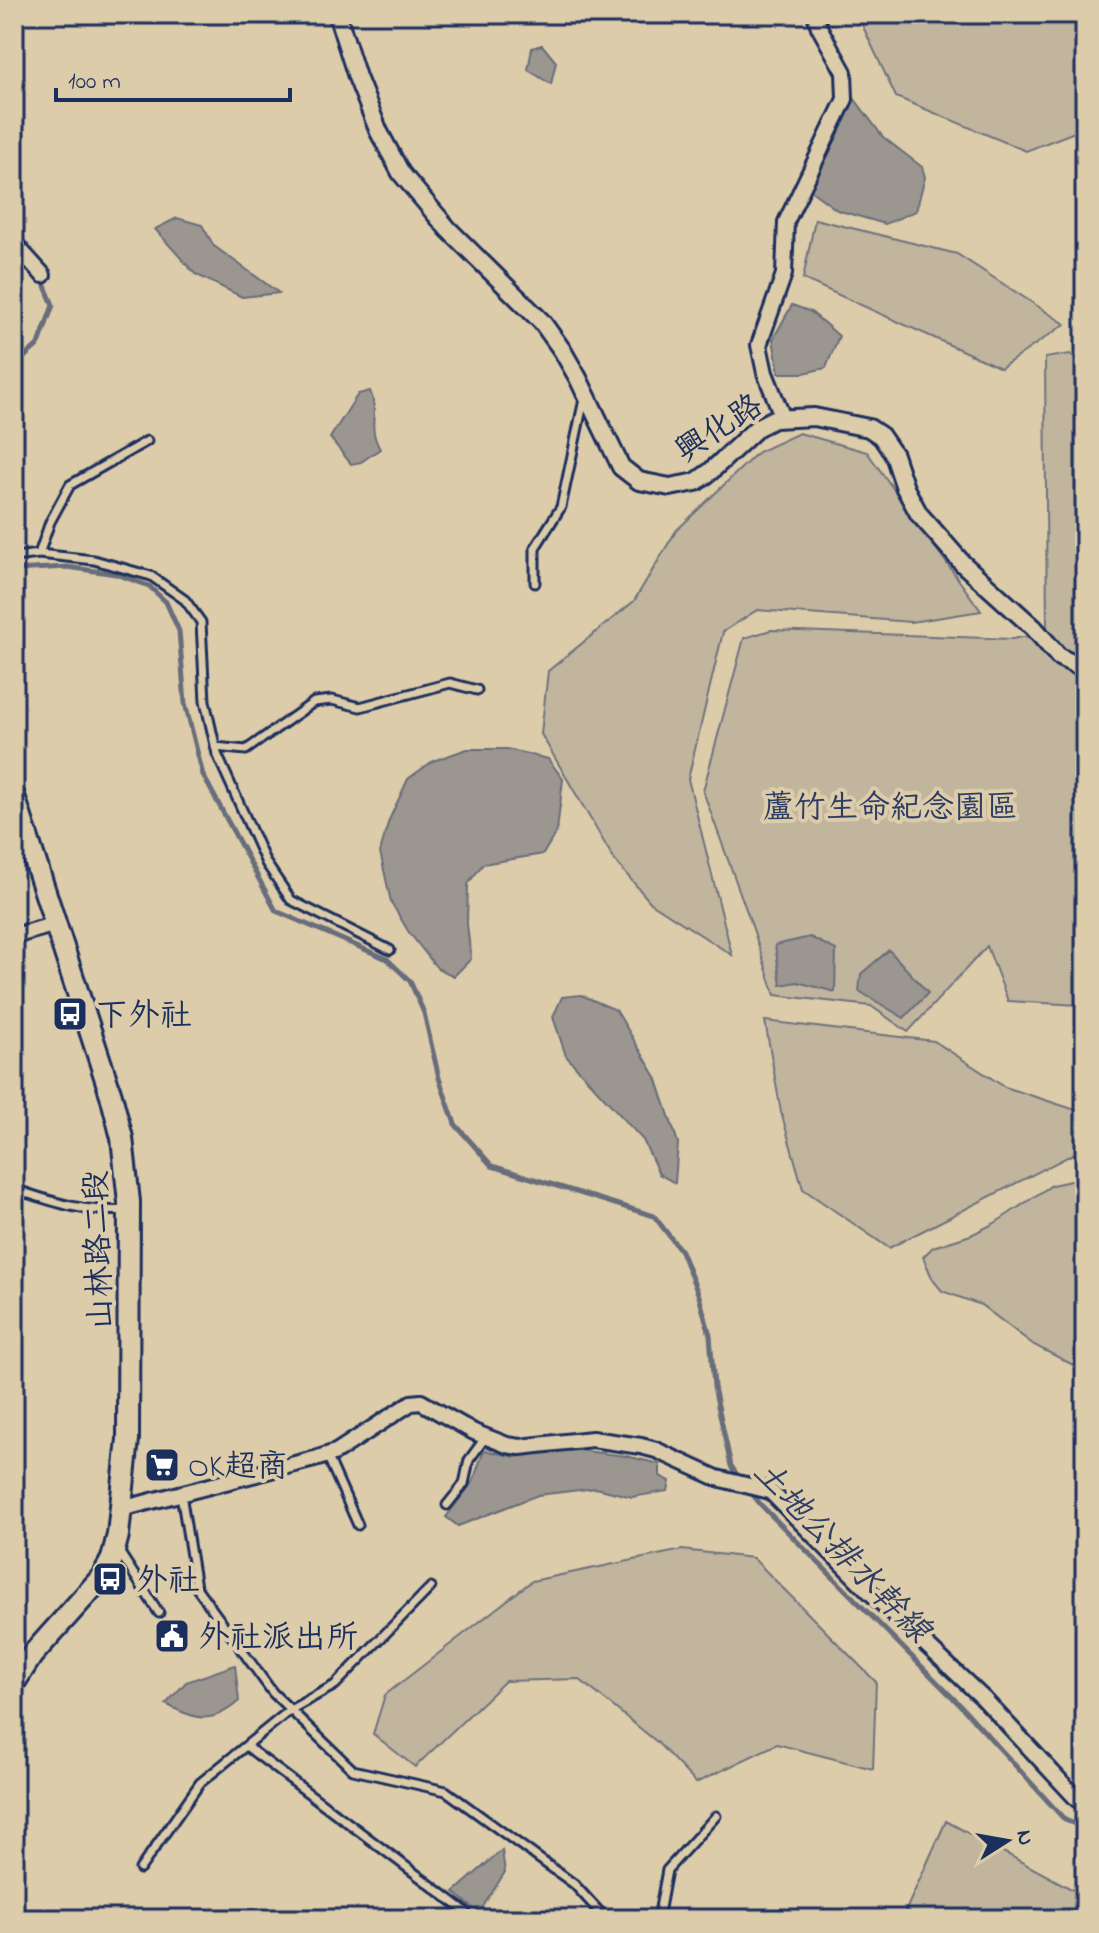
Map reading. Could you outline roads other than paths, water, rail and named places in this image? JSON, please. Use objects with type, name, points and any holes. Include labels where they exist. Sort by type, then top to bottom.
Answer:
[{"type":"main road","name":"山林路二段","points":[[14,796],[111,1095],[125,1159],[129,1210],[129,1428],[121,1509],[112,1559],[102,1577],[32,1655],[14,1683]]},
{"type":"street","name":"興化路","points":[[337,14],[373,118],[401,173],[448,229],[542,322],[586,393],[621,467],[639,481],[670,487],[696,482],[758,427],[774,419],[805,417],[844,421],[869,428],[881,436],[894,455],[905,488],[919,514],[963,564],[1034,628],[1059,657],[1085,669]]},
{"type":"street","points":[[783,418],[765,373],[759,345],[784,274],[786,222],[845,99],[844,72],[815,14]]},
{"type":"street","points":[[14,243],[43,275]]},
{"type":"street","points":[[14,936],[56,924]]},
{"type":"street","points":[[121,1509],[327,1455],[351,1443],[411,1403],[421,1402],[485,1438],[520,1447],[592,1439],[656,1450],[735,1484],[763,1488],[781,1501],[871,1593],[984,1699],[1077,1799],[1085,1803]]},
{"type":"lane","points":[[535,583],[535,548],[561,507],[586,393]]},
{"type":"lane","points":[[39,554],[50,522],[70,485],[147,441]]},
{"type":"lane","points":[[14,557],[39,554],[94,560],[151,576],[185,600],[201,622],[205,701],[215,747],[266,863],[291,900],[390,950]]},
{"type":"lane","points":[[215,747],[246,750],[314,702],[332,700],[360,707],[450,683],[477,690]]},
{"type":"lane","points":[[14,1189],[98,1212],[129,1210]]},
{"type":"lane","points":[[447,1505],[464,1484],[469,1460],[485,1438]]},
{"type":"lane","points":[[327,1455],[358,1525]]},
{"type":"lane","points":[[181,1494],[196,1587],[273,1693],[353,1770],[446,1791],[574,1884],[606,1919]]},
{"type":"lane","points":[[115,1545],[159,1613]]},
{"type":"lane","points":[[140,1869],[200,1783],[290,1710],[335,1685],[431,1587]]},
{"type":"lane","points":[[246,1746],[465,1911],[470,1919]]},
{"type":"lane","points":[[658,1919],[667,1870],[716,1816]]},
{"type":"waterway","name":"土地公排水幹線","points":[[14,366],[39,344],[53,305],[45,286]]},
{"type":"waterway","name":"土地公排水幹線","points":[[14,570],[67,567],[116,574],[149,586],[166,602],[179,631],[185,703],[203,775],[276,911],[387,959],[410,981],[424,1013],[439,1078],[455,1124],[492,1166],[654,1216],[681,1251],[699,1296],[710,1335],[714,1387],[731,1466],[740,1479]]},
{"type":"waterway","name":"土地公排水幹線","points":[[749,1490],[960,1705],[1065,1820],[1085,1828]]},
{"type":"place","name":"下外社","points":[[70,1014]]},
{"type":"place","name":"OK超商","points":[[162,1465]]},
{"type":"place","name":"外社","points":[[110,1579]]},
{"type":"place","name":"外社派出所","points":[[172,1636]]},
{"type":"park label","name":"蘆竹生命紀念園區","points":[[890,806]]}]
